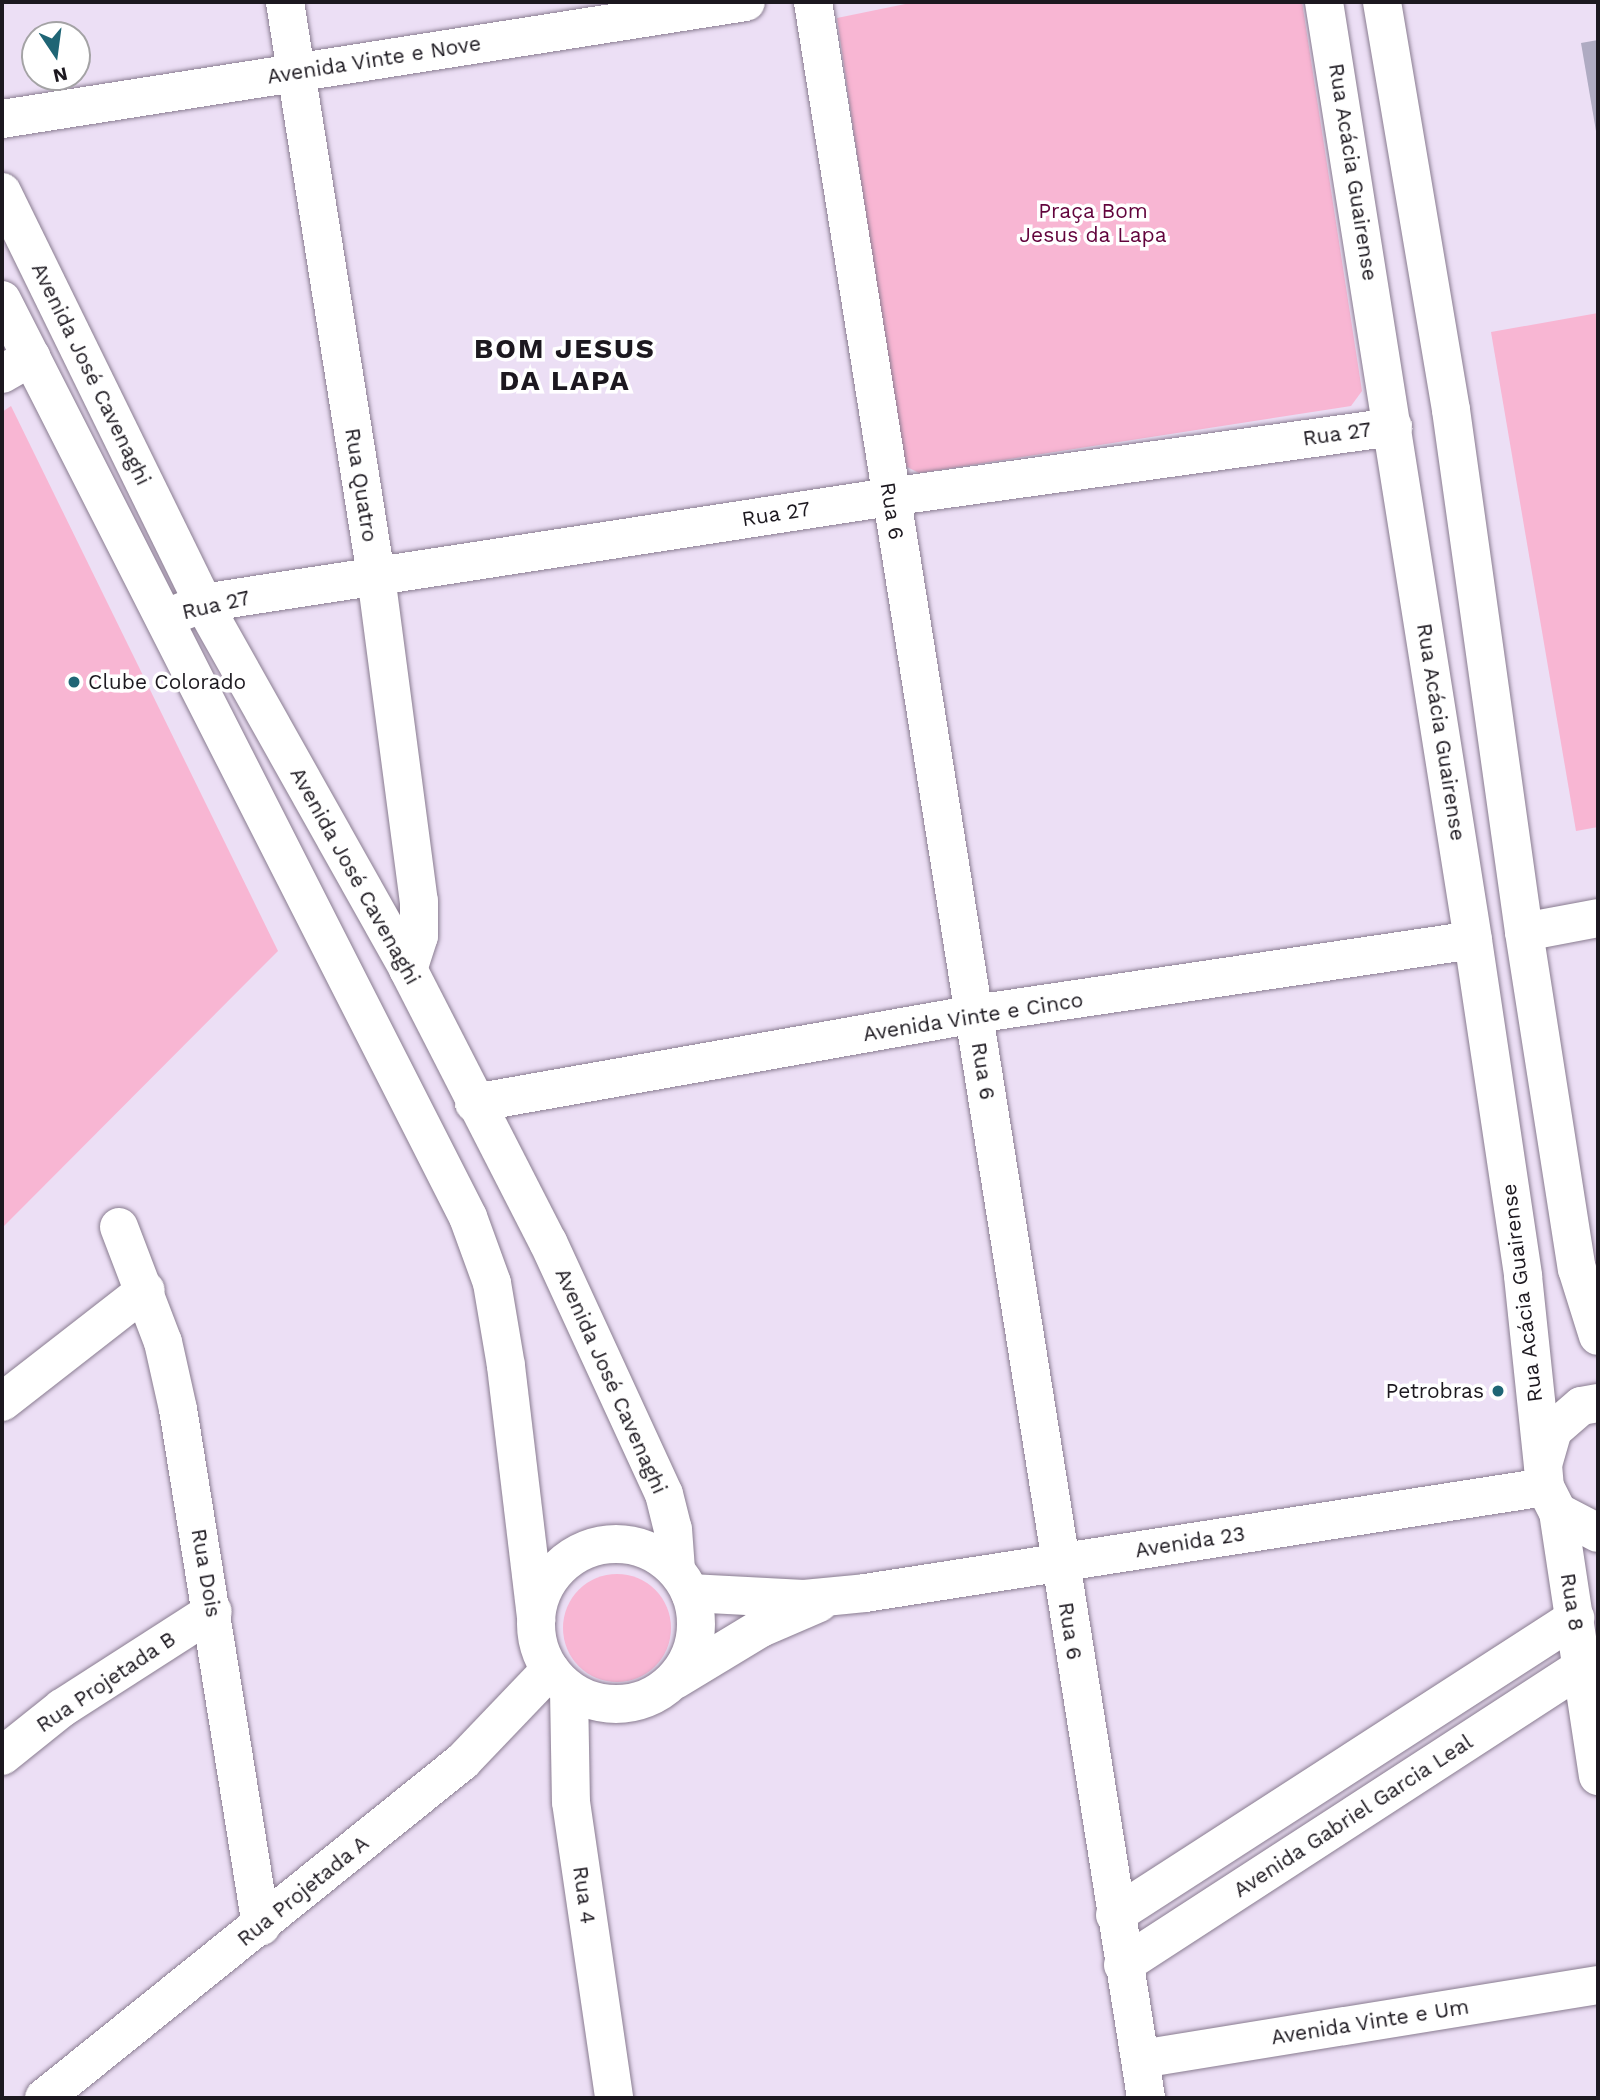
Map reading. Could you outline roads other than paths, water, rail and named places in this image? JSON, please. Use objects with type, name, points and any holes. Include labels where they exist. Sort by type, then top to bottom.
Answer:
[{"type":"street","name":"Rua Quatro","points":[[285,2],[376,576],[419,901],[418,936],[408,969]]},
{"type":"street","name":"Avenida Vinte e Nove","points":[[2,119],[746,2]]},
{"type":"street","name":"Rua 6","points":[[813,2],[889,497],[975,1014],[1059,1563],[1146,2098]]},
{"type":"street","name":"Rua Acácia Guairense","points":[[1324,2],[1357,191],[1473,940],[1523,1276],[1549,1488]]},
{"type":"street","points":[[1382,2],[1451,410],[1524,932],[1577,1269],[1598,1336]]},
{"type":"street","points":[[1357,191],[1411,179]]},
{"type":"street","name":"Avenida José Cavenaghi","points":[[2,192],[203,603],[408,969],[474,1103],[548,1242],[664,1494],[683,1581]]},
{"type":"street","points":[[2,300],[17,365],[162,619],[468,1217],[492,1283],[504,1352],[538,1646],[560,1680],[594,1702],[621,1705],[648,1698],[671,1683],[686,1664],[695,1641],[696,1616],[683,1581],[642,1549],[603,1545],[577,1554],[556,1570],[542,1593],[536,1619]]},
{"type":"street","name":"Rua 27","points":[[162,619],[203,603],[889,497],[1393,426]]},
{"type":"street","points":[[1436,697],[1490,689]]},
{"type":"street","points":[[1524,932],[1598,918]]},
{"type":"street","name":"Avenida Vinte e Cinco","points":[[474,1103],[975,1014],[1473,940]]},
{"type":"street","name":"Rua Dois","points":[[119,1227],[146,1290],[178,1409],[213,1611],[261,1926]]},
{"type":"street","points":[[1523,1276],[1577,1269]]},
{"type":"street","points":[[2,1402],[146,1290]]},
{"type":"street","points":[[1598,1403],[1581,1406],[1553,1430],[1549,1488],[1590,1532],[1598,1533]]},
{"type":"street","name":"Avenida 23","points":[[683,1581],[804,1599],[835,1596],[1549,1488]]},
{"type":"street","name":"Rua 8","points":[[1549,1488],[1575,1618],[1598,1776]]},
{"type":"street","name":"Avenida 23","points":[[671,1683],[761,1628],[835,1596]]},
{"type":"street","name":"Rua Projetada B","points":[[2,1756],[61,1709],[213,1611]]},
{"type":"street","points":[[1115,1915],[1575,1618]]},
{"type":"street","points":[[1506,1663],[1526,1703]]},
{"type":"street","name":"Avenida Gabriel Garcia Leal","points":[[1123,1965],[1582,1667]]},
{"type":"street","name":"Rua Projetada A","points":[[44,2098],[92,2081],[261,1926],[560,1680]]},
{"type":"street","name":"Rua 4","points":[[560,1680],[570,1802],[614,2098]]},
{"type":"street","name":"Avenida Vinte e Um","points":[[1141,2059],[1598,1985]]},
{"type":"place","name":"Clube Colorado","points":[[74,682]]},
{"type":"place","name":"Petrobras","points":[[1498,1391]]},
{"type":"district","name":"BOM JESUS DA LAPA","points":[[565,365]]},
{"type":"park label","name":"Praça Bom Jesus da Lapa","points":[[1093,223]]}]
